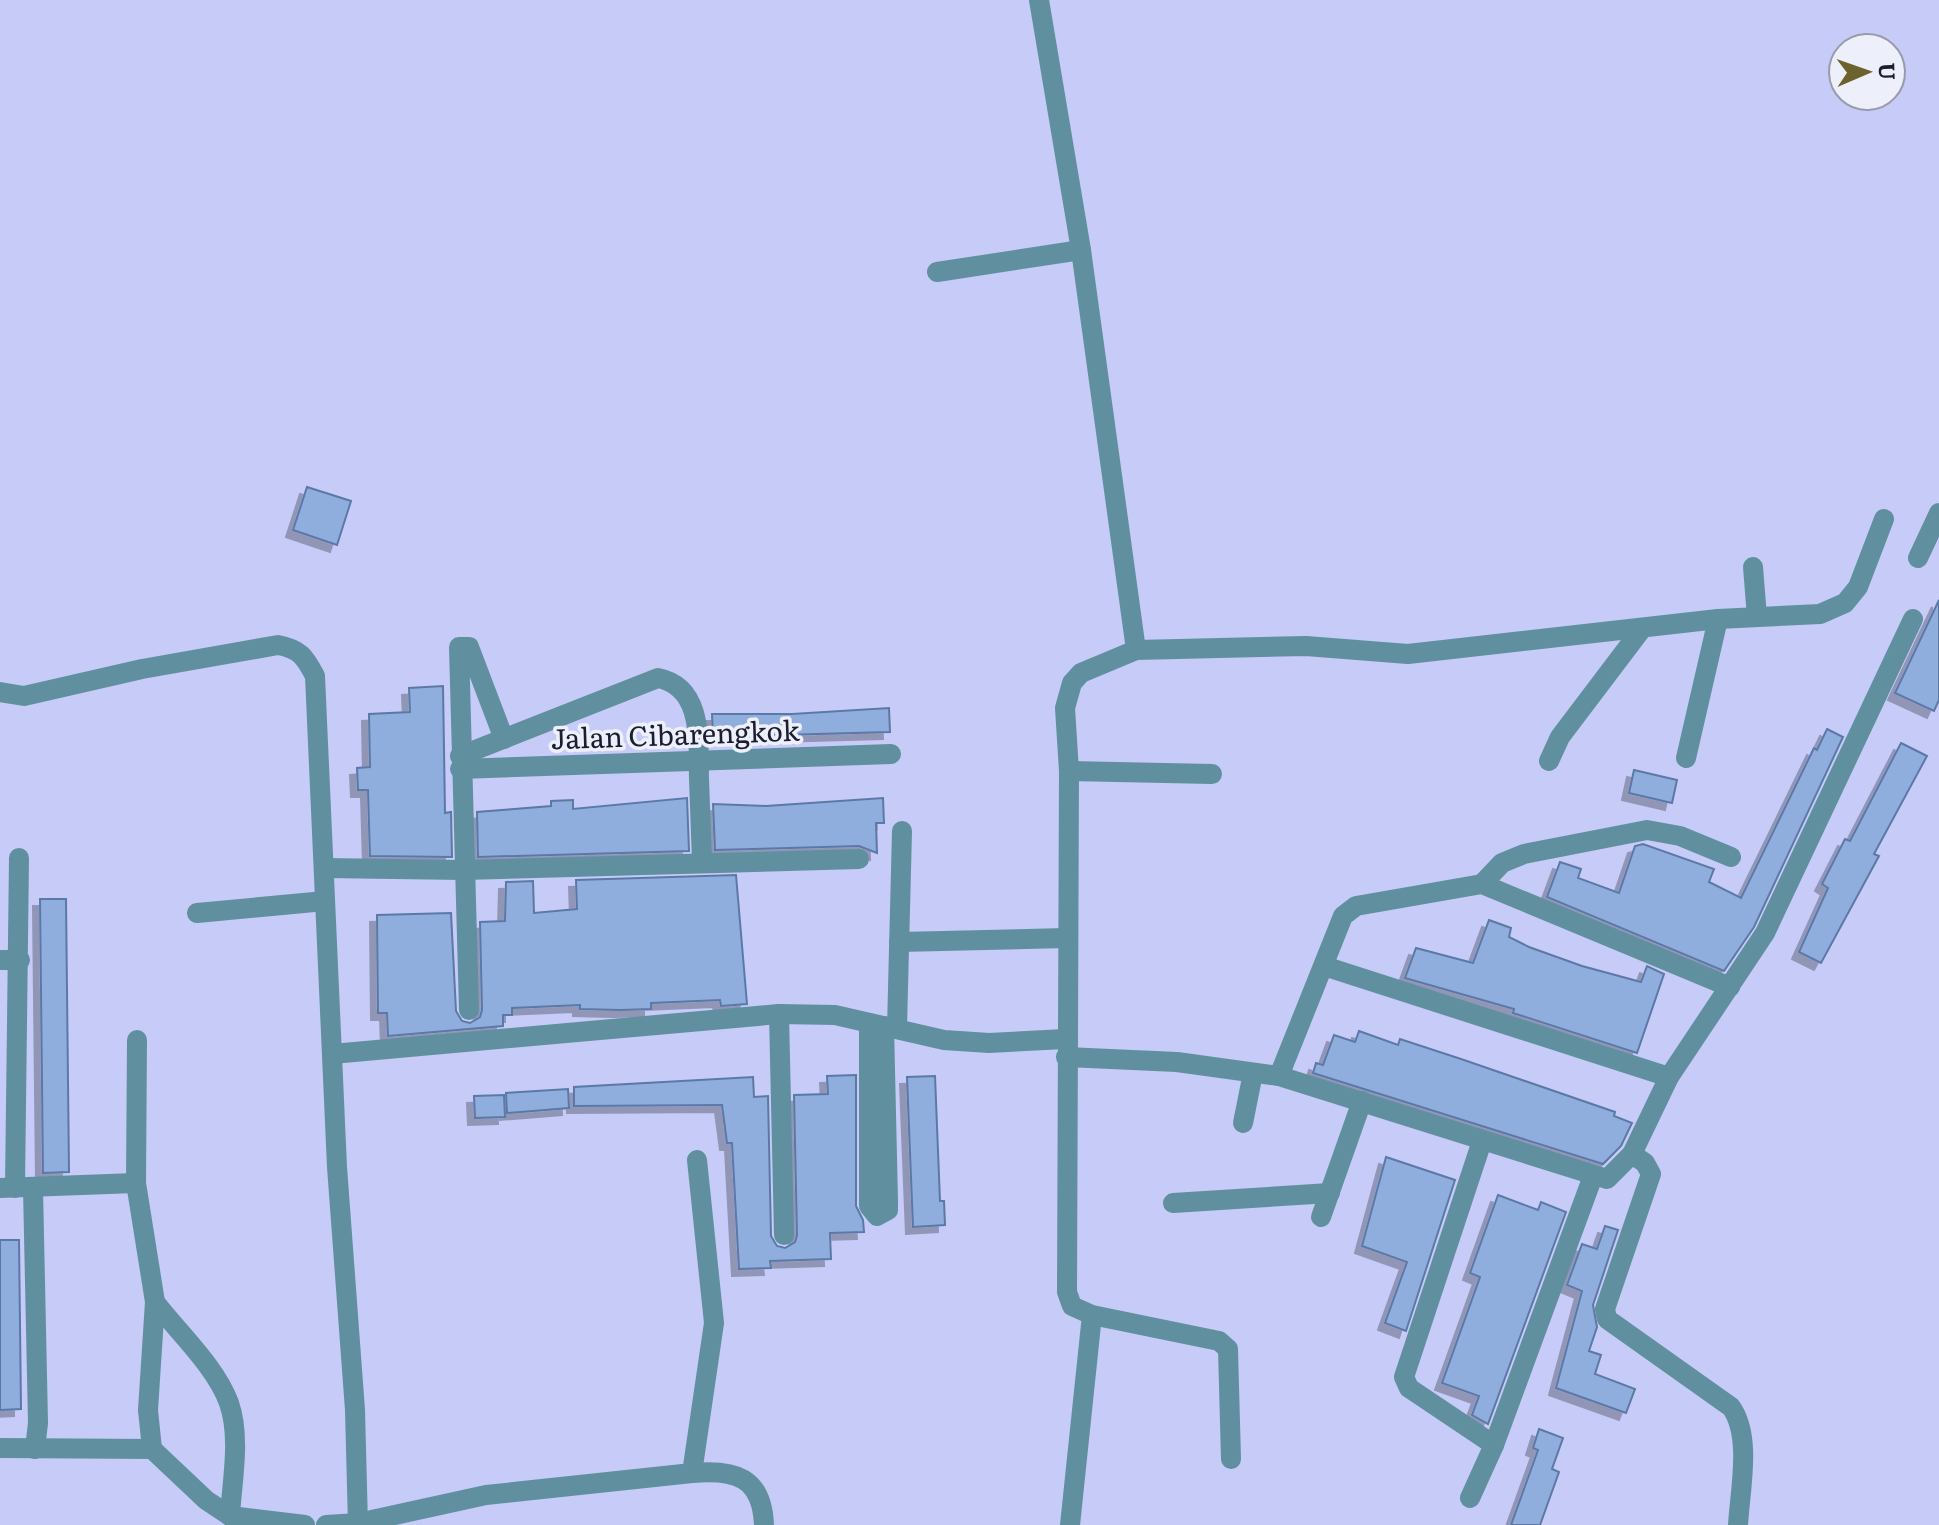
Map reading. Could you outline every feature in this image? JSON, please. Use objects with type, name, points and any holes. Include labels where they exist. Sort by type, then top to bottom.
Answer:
[{"type":"street","points":[[1039,0],[1081,250],[1136,650]]},
{"type":"street","points":[[937,272],[1081,250]]},
{"type":"street","points":[[1918,558],[1939,513]]},
{"type":"street","points":[[1231,1459],[1228,1349],[1219,1341],[1092,1315],[1072,1306],[1067,1292],[1069,771],[1065,708],[1072,683],[1081,673],[1136,650],[1306,646],[1408,654],[1718,619],[1835,611],[1858,587],[1884,519]]},
{"type":"street","points":[[1753,567],[1757,617]]},
{"type":"street","points":[[1686,758],[1718,619]]},
{"type":"street","points":[[332,1054],[779,1014],[835,1015],[944,1040],[1066,1048],[1279,1076],[1607,1179],[1632,1154],[1669,1077],[1765,933],[1913,619]]},
{"type":"street","points":[[1549,761],[1560,737],[1641,630]]},
{"type":"street","points":[[0,692],[24,696],[252,647],[293,648],[305,657],[315,676],[332,1054],[355,1410],[358,1524]]},
{"type":"street","points":[[469,1010],[459,647],[469,647],[504,739]]},
{"type":"street","points":[[460,763],[504,739],[658,678],[670,681],[681,689],[691,704],[699,726],[702,861]]},
{"type":"street","name":"Jalan Cibarengkok","points":[[460,763],[891,754]]},
{"type":"street","points":[[1069,771],[1212,774]]},
{"type":"street","points":[[1482,884],[1502,863],[1524,854],[1647,830],[1680,836],[1731,857]]},
{"type":"street","points":[[884,1026],[888,1210],[877,1216],[869,1206],[884,1026],[899,942],[902,831]]},
{"type":"street","points":[[19,858],[10,960],[16,1188],[38,1423],[35,1449]]},
{"type":"street","points":[[324,868],[463,870],[859,859]]},
{"type":"street","points":[[1279,1076],[1347,910],[1482,884],[1730,987]]},
{"type":"street","points":[[197,913],[325,901]]},
{"type":"street","points":[[899,942],[1067,938]]},
{"type":"street","points":[[1324,966],[1669,1077]]},
{"type":"street","points":[[779,1014],[784,1235]]},
{"type":"street","points":[[137,1040],[136,1183],[155,1302],[148,1410],[152,1449],[206,1500],[230,1516],[305,1525]]},
{"type":"street","points":[[1243,1123],[1253,1073]]},
{"type":"street","points":[[1321,1217],[1362,1101]]},
{"type":"street","points":[[1482,1141],[1404,1377],[1409,1388],[1494,1445]]},
{"type":"street","points":[[1632,1154],[1645,1163],[1651,1174],[1605,1309],[1607,1319],[1731,1407],[1738,1417],[1742,1433],[1738,1525]]},
{"type":"street","points":[[692,1473],[714,1323],[697,1160]]},
{"type":"street","points":[[1470,1498],[1494,1445],[1593,1176]]},
{"type":"street","points":[[16,1188],[136,1183]]},
{"type":"street","points":[[1173,1203],[1330,1193]]},
{"type":"street","points":[[155,1302],[222,1387],[230,1406],[235,1436],[230,1516]]},
{"type":"street","points":[[1070,1525],[1092,1315]]},
{"type":"street","points":[[0,1448],[152,1449]]},
{"type":"street","points":[[326,1525],[358,1524],[464,1498],[722,1470],[740,1477],[756,1489],[763,1507],[764,1525]]},
{"type":"street","points":[[206,1500],[207,1525]]},
{"type":"building","points":[[307,487],[351,501],[337,545],[293,530]]},
{"type":"building","points":[[1939,600],[1939,700],[1934,711],[1895,693]]},
{"type":"building","points":[[443,686],[445,813],[451,812],[452,857],[370,856],[368,790],[358,790],[357,768],[370,767],[369,714],[410,712],[409,688]]},
{"type":"building","points":[[889,708],[890,732],[713,737],[712,714],[792,714]]},
{"type":"building","points":[[1827,729],[1843,737],[1754,927],[1724,971],[1547,897],[1560,862],[1581,869],[1578,878],[1619,893],[1635,846],[1643,844],[1714,869],[1709,882],[1741,898],[1814,748],[1817,750]]},
{"type":"building","points":[[1901,743],[1927,756],[1874,854],[1879,856],[1821,963],[1799,952],[1828,888],[1822,884],[1845,839],[1850,841]]},
{"type":"building","points":[[1634,770],[1677,780],[1672,803],[1629,793]]},
{"type":"building","points":[[687,798],[689,851],[478,857],[477,812],[551,806],[551,801],[573,800],[573,809]]},
{"type":"building","points":[[883,798],[884,823],[876,823],[877,853],[859,846],[715,850],[713,804],[766,806]]},
{"type":"building","points":[[736,875],[747,1004],[721,1006],[720,1000],[651,1003],[651,1009],[580,1009],[580,1005],[512,1008],[512,1015],[503,1015],[503,1026],[388,1036],[387,1013],[378,1013],[377,915],[451,913],[456,1011],[462,1021],[470,1023],[480,1017],[482,1010],[480,922],[505,921],[506,882],[533,881],[534,913],[577,909],[576,880]]},
{"type":"building","points":[[40,899],[66,899],[69,1172],[43,1173]]},
{"type":"building","points":[[1489,920],[1511,928],[1509,937],[1529,947],[1582,966],[1641,982],[1647,966],[1664,974],[1637,1053],[1513,1013],[1514,1009],[1405,978],[1416,948],[1473,963]]},
{"type":"building","points":[[1359,1031],[1398,1045],[1400,1039],[1461,1059],[1615,1112],[1614,1116],[1632,1123],[1621,1146],[1603,1164],[1313,1073],[1316,1063],[1323,1065],[1334,1035],[1355,1042]]},
{"type":"building","points":[[856,1075],[856,1206],[863,1220],[864,1232],[830,1233],[831,1259],[770,1261],[771,1268],[739,1269],[732,1143],[727,1143],[722,1105],[574,1106],[574,1087],[753,1077],[754,1097],[768,1096],[771,1236],[777,1246],[785,1248],[795,1242],[797,1235],[794,1095],[828,1094],[827,1076]]},
{"type":"building","points":[[935,1076],[940,1201],[944,1201],[945,1225],[913,1227],[907,1077]]},
{"type":"building","points":[[568,1089],[569,1108],[507,1113],[506,1093]]},
{"type":"building","points":[[504,1095],[505,1117],[475,1118],[474,1096]]},
{"type":"building","points":[[1386,1157],[1455,1180],[1406,1331],[1385,1323],[1407,1262],[1362,1246]]},
{"type":"building","points":[[1498,1195],[1538,1210],[1541,1202],[1566,1212],[1488,1424],[1472,1415],[1479,1396],[1442,1383],[1480,1277],[1470,1273]]},
{"type":"building","points":[[1605,1226],[1618,1230],[1593,1305],[1597,1327],[1589,1351],[1601,1355],[1595,1374],[1635,1389],[1626,1413],[1556,1388],[1582,1291],[1567,1285],[1582,1244],[1597,1249]]},
{"type":"building","points":[[0,1240],[19,1240],[21,1409],[0,1410]]},
{"type":"building","points":[[1539,1429],[1563,1438],[1552,1469],[1559,1472],[1540,1525],[1511,1525],[1538,1450],[1533,1448]]}]
